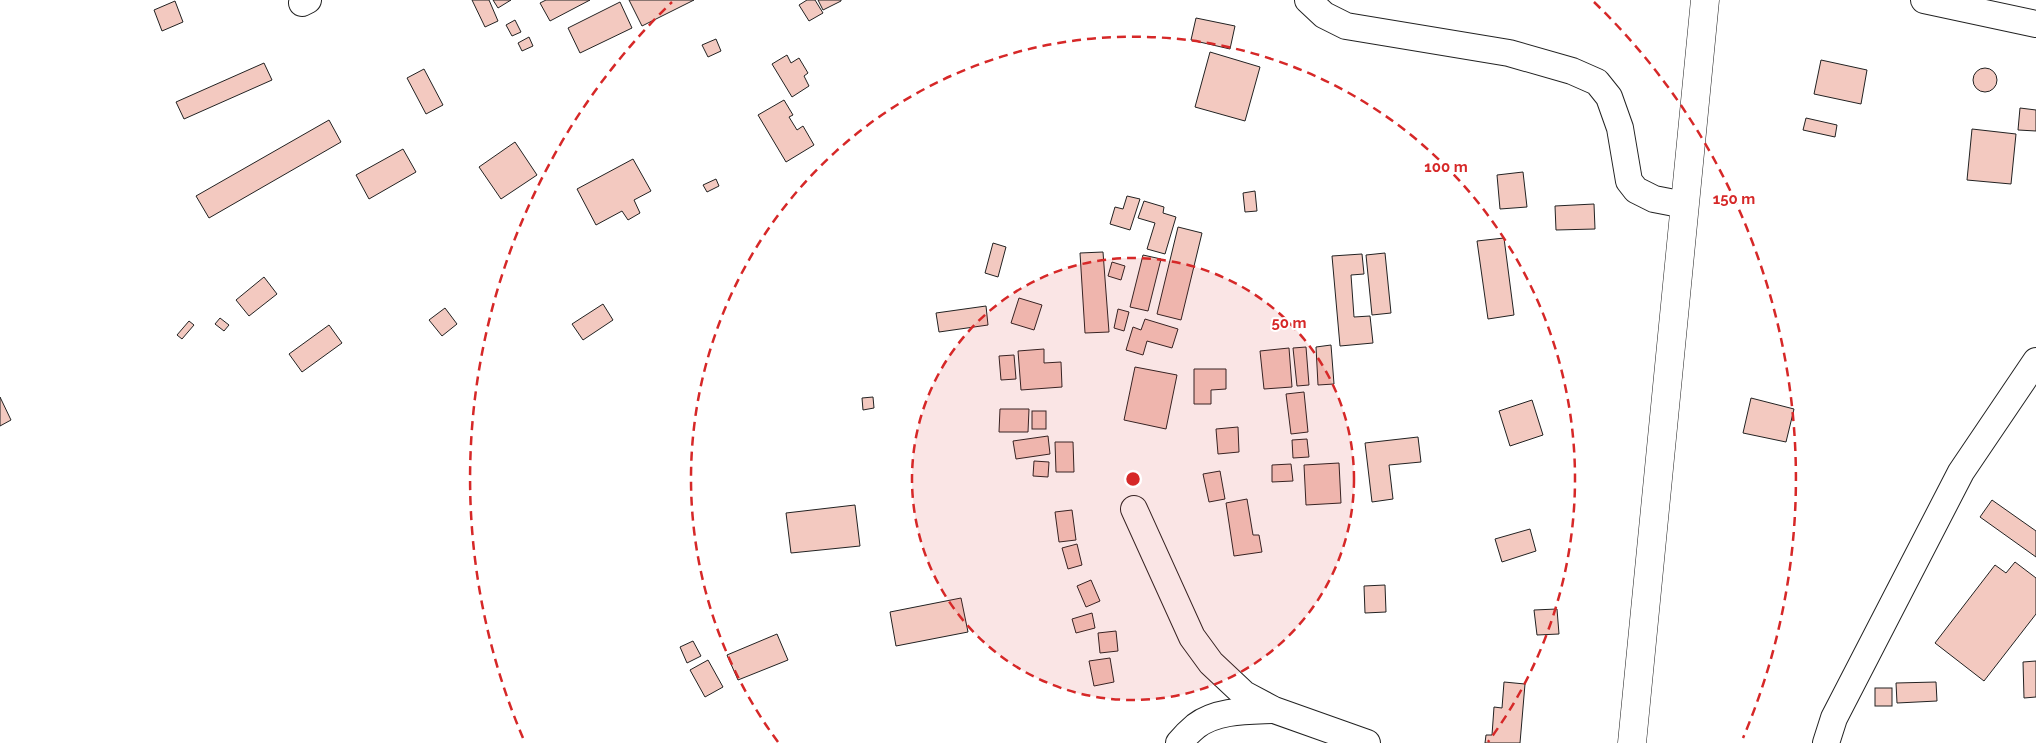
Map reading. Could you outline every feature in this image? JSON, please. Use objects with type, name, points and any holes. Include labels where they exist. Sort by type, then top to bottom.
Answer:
[{"type":"main road","points":[[1632,743],[1705,0]]},
{"type":"street","points":[[1308,0],[1324,15],[1346,26],[1509,53],[1572,72],[1597,82],[1609,97],[1620,128],[1629,181],[1636,190],[1654,199],[1685,205]]},
{"type":"street","points":[[1924,0],[2036,24]]},
{"type":"street","points":[[1826,743],[1834,718],[1961,472],[2036,361]]},
{"type":"street","points":[[1134,509],[1192,637],[1211,663],[1244,694],[1274,710],[1367,743]]},
{"type":"street","points":[[1179,743],[1196,725],[1214,717],[1233,712],[1274,710]]},
{"type":"building","points":[[472,0],[489,0],[498,21],[485,27]]},
{"type":"building","points":[[493,0],[511,0],[498,8]]},
{"type":"building","points":[[546,0],[590,0],[550,21],[540,3]]},
{"type":"building","points":[[629,0],[694,0],[642,26]]},
{"type":"building","points":[[807,0],[815,0],[823,13],[809,21],[799,5]]},
{"type":"building","points":[[818,0],[841,0],[841,1],[823,10]]},
{"type":"building","points":[[175,1],[183,22],[162,31],[154,10]]},
{"type":"building","points":[[620,2],[632,28],[580,53],[568,28]]},
{"type":"building","points":[[1196,18],[1235,26],[1230,49],[1191,40]]},
{"type":"building","points":[[515,20],[521,32],[512,36],[506,25]]},
{"type":"building","points":[[529,37],[533,46],[522,51],[518,43]]},
{"type":"building","points":[[716,39],[721,51],[708,57],[702,45]]},
{"type":"building","points":[[1210,52],[1260,67],[1245,121],[1195,107]]},
{"type":"building","points":[[787,55],[791,63],[799,58],[808,73],[804,76],[809,86],[792,97],[772,64]]},
{"type":"building","points":[[1821,60],[1867,70],[1861,104],[1814,94]]},
{"type":"building","points":[[264,63],[272,80],[184,119],[176,102]]},
{"type":"building","points":[[1980,68],[1990,68],[1997,75],[1997,85],[1990,92],[1980,92],[1973,85],[1973,75]]},
{"type":"building","points":[[424,69],[443,105],[426,114],[407,78]]},
{"type":"building","points":[[784,100],[793,115],[789,117],[797,130],[803,126],[814,145],[786,162],[758,115]]},
{"type":"building","points":[[2020,108],[2036,110],[2036,131],[2018,130]]},
{"type":"building","points":[[1806,118],[1837,125],[1835,137],[1803,130]]},
{"type":"building","points":[[329,120],[341,142],[209,218],[196,196]]},
{"type":"building","points":[[1972,129],[2016,134],[2011,184],[1967,180]]},
{"type":"building","points":[[515,142],[537,175],[501,199],[479,167]]},
{"type":"building","points":[[403,149],[416,172],[369,199],[356,175]]},
{"type":"building","points":[[633,159],[651,191],[634,200],[640,213],[628,220],[622,211],[596,225],[577,189]]},
{"type":"building","points":[[1523,172],[1527,207],[1500,209],[1497,175]]},
{"type":"building","points":[[716,179],[719,186],[707,192],[703,185]]},
{"type":"building","points":[[1255,191],[1257,211],[1245,212],[1243,193]]},
{"type":"building","points":[[1127,196],[1140,199],[1130,230],[1110,224],[1115,207],[1123,209]]},
{"type":"building","points":[[1144,201],[1164,207],[1163,213],[1176,217],[1165,254],[1147,249],[1155,223],[1138,218]]},
{"type":"building","points":[[1594,204],[1595,229],[1556,230],[1555,206]]},
{"type":"building","points":[[1178,227],[1202,233],[1181,320],[1157,314]]},
{"type":"building","points":[[1504,238],[1514,315],[1488,319],[1477,241]]},
{"type":"building","points":[[993,243],[1006,247],[998,277],[985,273]]},
{"type":"building","points":[[1103,252],[1109,332],[1085,333],[1080,253]]},
{"type":"building","points":[[1385,253],[1391,313],[1372,315],[1366,255]]},
{"type":"building","points":[[1362,254],[1364,274],[1351,275],[1354,317],[1370,316],[1373,343],[1340,346],[1332,256]]},
{"type":"building","points":[[1143,255],[1161,259],[1148,311],[1130,307]]},
{"type":"building","points":[[1112,262],[1125,266],[1121,280],[1108,276]]},
{"type":"building","points":[[264,277],[277,294],[249,316],[236,300]]},
{"type":"building","points":[[1019,298],[1042,305],[1034,330],[1011,323]]},
{"type":"building","points":[[603,304],[613,320],[583,340],[572,324]]},
{"type":"building","points":[[986,306],[988,325],[939,332],[936,313]]},
{"type":"building","points":[[445,308],[457,324],[442,336],[429,320]]},
{"type":"building","points":[[1118,309],[1129,312],[1124,331],[1114,328]]},
{"type":"building","points":[[220,318],[229,325],[224,331],[215,324]]},
{"type":"building","points":[[1145,319],[1178,329],[1172,348],[1147,341],[1143,355],[1126,350],[1133,327],[1141,330]]},
{"type":"building","points":[[189,321],[194,325],[182,339],[177,335]]},
{"type":"building","points":[[329,325],[342,343],[302,372],[289,354]]},
{"type":"building","points":[[1331,345],[1334,384],[1318,385],[1316,347]]},
{"type":"building","points":[[1306,347],[1309,385],[1297,386],[1293,348]]},
{"type":"building","points":[[1289,348],[1292,387],[1264,389],[1260,351]]},
{"type":"building","points":[[1044,349],[1044,363],[1061,362],[1062,387],[1021,390],[1018,351]]},
{"type":"building","points":[[1014,355],[1016,379],[1001,380],[999,356]]},
{"type":"building","points":[[1135,367],[1177,375],[1166,429],[1124,420]]},
{"type":"building","points":[[1194,369],[1226,369],[1226,389],[1211,390],[1211,404],[1194,404]]},
{"type":"building","points":[[1304,392],[1308,432],[1291,434],[1286,394]]},
{"type":"building","points":[[0,397],[11,420],[0,426]]},
{"type":"building","points":[[873,397],[874,408],[863,410],[862,398]]},
{"type":"building","points":[[1751,398],[1794,409],[1786,442],[1743,433]]},
{"type":"building","points":[[1532,400],[1543,435],[1510,446],[1499,411]]},
{"type":"building","points":[[1000,409],[1029,409],[1028,432],[999,432]]},
{"type":"building","points":[[1032,411],[1046,411],[1046,429],[1032,429]]},
{"type":"building","points":[[1238,427],[1239,452],[1218,454],[1216,429]]},
{"type":"building","points":[[1048,436],[1050,454],[1016,459],[1013,441]]},
{"type":"building","points":[[1418,437],[1421,462],[1389,465],[1393,499],[1372,502],[1365,443]]},
{"type":"building","points":[[1307,439],[1309,457],[1293,458],[1292,440]]},
{"type":"building","points":[[1055,442],[1073,442],[1074,472],[1056,472]]},
{"type":"building","points":[[1034,461],[1049,462],[1048,477],[1033,476]]},
{"type":"building","points":[[1339,463],[1341,503],[1306,505],[1304,465]]},
{"type":"building","points":[[1291,464],[1293,481],[1272,482],[1272,465]]},
{"type":"building","points":[[1220,471],[1225,499],[1209,502],[1203,474]]},
{"type":"building","points":[[1247,499],[1253,535],[1259,535],[1262,552],[1234,556],[1226,503]]},
{"type":"building","points":[[1992,500],[2036,531],[2036,557],[1980,517]]},
{"type":"building","points":[[855,505],[860,546],[791,553],[786,513]]},
{"type":"building","points":[[1072,510],[1076,540],[1059,542],[1055,512]]},
{"type":"building","points":[[1530,529],[1536,551],[1502,562],[1495,539]]},
{"type":"building","points":[[1077,544],[1082,565],[1068,569],[1062,548]]},
{"type":"building","points":[[2015,562],[2036,578],[2036,614],[1984,681],[1935,643],[1995,565],[2006,573]]},
{"type":"building","points":[[1091,580],[1100,601],[1086,607],[1077,586]]},
{"type":"building","points":[[1385,585],[1386,612],[1365,613],[1364,586]]},
{"type":"building","points":[[961,598],[968,632],[896,646],[890,612]]},
{"type":"building","points":[[1557,609],[1559,634],[1537,635],[1534,610]]},
{"type":"building","points":[[1092,613],[1095,628],[1076,633],[1072,619]]},
{"type":"building","points":[[1116,631],[1118,651],[1100,653],[1098,633]]},
{"type":"building","points":[[777,634],[788,660],[738,680],[727,655]]},
{"type":"building","points":[[693,641],[701,656],[687,663],[680,647]]},
{"type":"building","points":[[1110,658],[1114,682],[1094,686],[1089,661]]},
{"type":"building","points":[[708,660],[723,687],[705,697],[690,670]]},
{"type":"building","points":[[2036,661],[2036,697],[2024,698],[2023,662]]},
{"type":"building","points":[[1504,682],[1525,684],[1520,743],[1485,743],[1486,735],[1492,735],[1494,707],[1502,708]]},
{"type":"building","points":[[1936,682],[1937,701],[1897,703],[1896,683]]},
{"type":"building","points":[[1875,688],[1892,688],[1892,706],[1875,706]]}]
